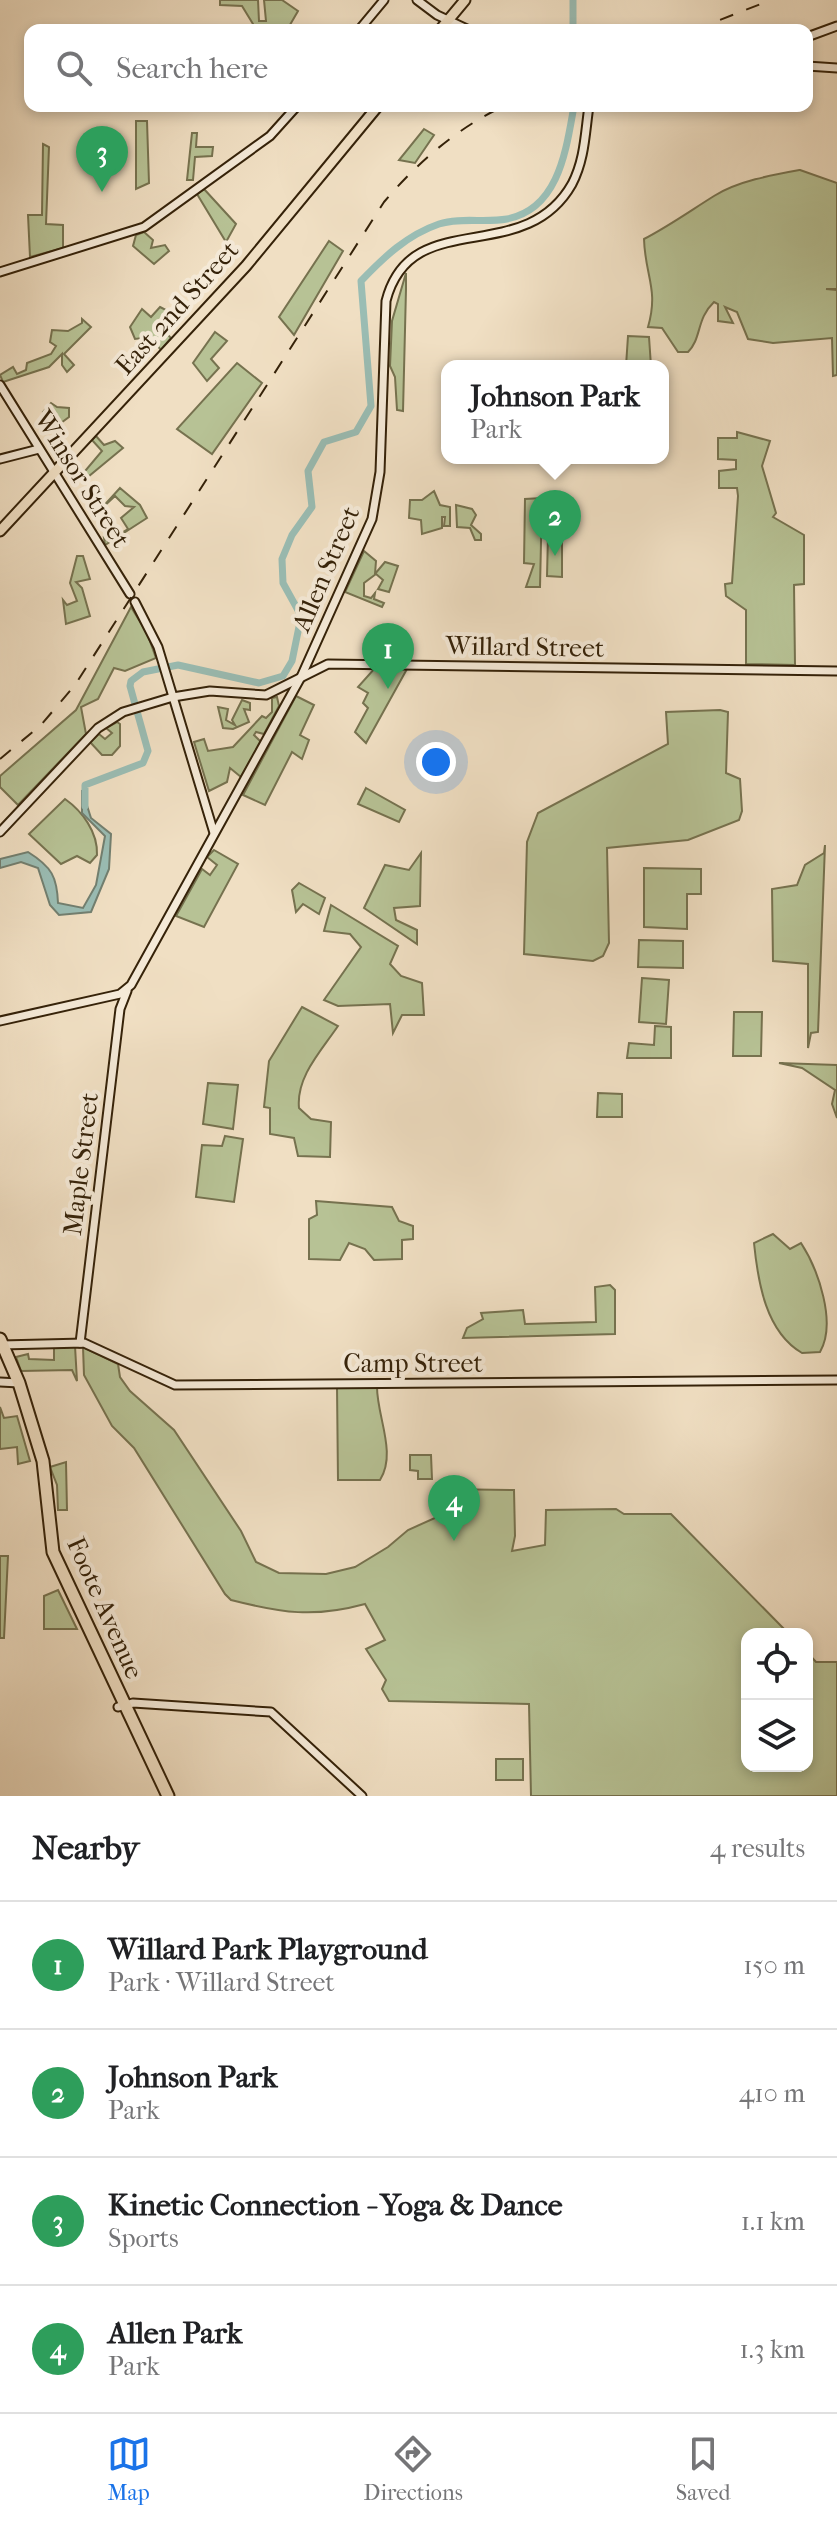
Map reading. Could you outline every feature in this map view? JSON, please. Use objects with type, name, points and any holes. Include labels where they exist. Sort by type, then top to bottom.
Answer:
[{"type":"highway","name":"Foote Avenue","points":[[1,1346],[10,1382],[43,1461],[53,1552],[161,1796]]},
{"type":"highway","name":"Foote Avenue","points":[[122,1706],[168,1796]]},
{"type":"main road","points":[[445,24],[465,0]]},
{"type":"main road","name":"East 2nd Street","points":[[0,531],[248,264],[373,112]]},
{"type":"street","points":[[364,24],[384,0]]},
{"type":"street","points":[[417,0],[455,24]]},
{"type":"street","points":[[813,35],[837,26]]},
{"type":"street","points":[[813,66],[837,68]]},
{"type":"street","points":[[0,272],[144,227],[270,136],[292,112]]},
{"type":"street","name":"Allen Street","points":[[127,991],[214,835],[215,824],[301,677],[375,512],[380,472],[386,301],[396,274],[424,249],[514,231],[540,219],[562,199],[578,171],[588,112]]},
{"type":"street","name":"Winsor Street","points":[[0,385],[130,594]]},
{"type":"street","points":[[0,459],[39,449]]},
{"type":"street","points":[[0,518],[13,518]]},
{"type":"street","points":[[135,602],[149,624],[207,809],[215,824]]},
{"type":"street","name":"Willard Street","points":[[0,832],[98,728],[123,712],[173,697],[210,691],[264,696],[332,664],[837,671]]},
{"type":"street","points":[[0,1021],[127,991]]},
{"type":"street","name":"Maple Street","points":[[80,1343],[120,1009],[127,991]]},
{"type":"street","name":"Camp Street","points":[[1,1346],[80,1343],[175,1385],[837,1380]]},
{"type":"street","points":[[122,1706],[268,1711],[362,1796]]},
{"type":"green space","points":[[220,0],[258,0],[259,21],[266,21],[264,0],[282,0],[298,11],[290,24],[253,24],[242,6],[220,5]]},
{"type":"green space","points":[[136,121],[147,121],[149,183],[136,189]]},
{"type":"green space","points":[[424,129],[434,135],[415,163],[399,160]]},
{"type":"green space","points":[[192,133],[197,133],[196,147],[213,147],[212,156],[195,157],[193,180],[187,180]]},
{"type":"green space","points":[[43,144],[49,147],[46,224],[63,225],[63,248],[30,257],[28,215],[42,215]]},
{"type":"green space","points":[[800,170],[837,183],[837,289],[826,289],[837,290],[837,375],[833,376],[832,338],[773,343],[748,339],[737,312],[725,307],[733,323],[718,321],[718,304],[714,302],[704,315],[692,347],[688,352],[678,352],[662,328],[648,327],[652,292],[644,239],[734,186]]},
{"type":"green space","points":[[204,189],[236,224],[226,242],[197,194]]},
{"type":"green space","points":[[144,232],[153,240],[151,248],[165,245],[169,251],[154,264],[133,246],[136,235]]},
{"type":"green space","points":[[329,241],[343,251],[294,335],[279,317]]},
{"type":"green space","points":[[406,273],[403,411],[397,410],[395,377],[390,366],[392,321]]},
{"type":"green space","points":[[160,307],[170,312],[170,319],[161,328],[171,338],[161,350],[150,337],[135,339],[130,327],[142,309],[151,317]]},
{"type":"green space","points":[[82,319],[91,327],[64,354],[74,365],[67,372],[62,365],[62,354],[49,367],[3,382],[0,375],[13,367],[17,374],[26,370],[27,363],[51,354],[56,346],[50,342],[52,330],[68,331],[82,323]]},
{"type":"green space","points":[[215,332],[227,341],[211,359],[219,368],[207,381],[193,363]]},
{"type":"green space","points":[[628,336],[649,337],[651,360],[626,360]]},
{"type":"green space","points":[[237,363],[262,383],[212,454],[177,429]]},
{"type":"green space","points":[[51,403],[69,408],[69,417],[54,428],[43,412]]},
{"type":"green space","points":[[737,432],[770,441],[762,466],[776,513],[773,517],[804,535],[804,584],[794,585],[795,665],[746,664],[746,610],[726,596],[725,584],[732,583],[738,496],[737,488],[719,488],[719,471],[736,469],[736,460],[718,459],[718,438],[737,438]]},
{"type":"green space","points":[[96,436],[104,445],[115,441],[123,448],[83,481],[80,477],[102,451],[92,440]]},
{"type":"green space","points":[[120,488],[140,505],[147,518],[105,545],[104,538],[108,541],[128,529],[121,518],[134,507],[125,506],[115,496],[100,510]]},
{"type":"green space","points":[[434,491],[440,505],[450,507],[450,526],[444,526],[445,517],[442,517],[442,528],[422,534],[421,520],[409,518],[410,500],[422,500]]},
{"type":"green space","points":[[542,498],[540,587],[526,587],[534,564],[524,563],[525,499]]},
{"type":"green space","points":[[456,505],[472,509],[476,515],[471,525],[481,534],[481,540],[475,540],[470,528],[457,527]]},
{"type":"green space","points":[[548,535],[562,535],[562,577],[547,576]]},
{"type":"green space","points":[[364,551],[376,561],[375,574],[385,562],[398,566],[389,592],[378,589],[383,580],[376,574],[364,583],[364,596],[371,598],[375,593],[374,599],[384,603],[382,607],[345,592]]},
{"type":"green space","points":[[77,556],[83,556],[90,579],[76,582],[82,588],[90,616],[66,624],[63,600],[67,605],[77,601],[70,583]]},
{"type":"green space","points":[[131,607],[147,633],[156,658],[125,671],[114,668],[98,699],[81,707],[86,734],[18,805],[0,787],[0,776],[76,710]]},
{"type":"green space","points":[[375,668],[407,669],[366,743],[355,732],[368,708],[363,703],[368,693],[358,687]]},
{"type":"green space","points":[[296,696],[314,705],[300,735],[309,740],[302,759],[292,752],[265,805],[243,795]]},
{"type":"green space","points":[[277,697],[279,706],[264,734],[256,732],[254,735],[261,742],[241,777],[230,768],[227,782],[209,791],[194,742],[204,739],[208,751],[233,747],[262,716],[266,718],[272,712],[272,698]]},
{"type":"green space","points":[[242,700],[250,703],[250,710],[244,709],[249,722],[233,729],[223,728],[218,707],[228,709],[226,720],[235,725],[232,720]]},
{"type":"green space","points":[[666,712],[728,712],[726,773],[740,779],[742,811],[739,820],[688,840],[607,848],[609,943],[603,956],[593,961],[524,954],[527,842],[538,813],[668,744]]},
{"type":"green space","points":[[117,722],[120,724],[120,746],[112,755],[102,755],[90,742],[99,734],[105,739],[112,733],[106,728]]},
{"type":"green space","points":[[366,788],[405,810],[399,822],[358,804]]},
{"type":"green space","points":[[65,799],[83,816],[92,830],[97,855],[90,863],[77,856],[61,864],[29,834]]},
{"type":"green space","points":[[825,845],[818,1032],[811,1033],[808,1048],[808,964],[773,961],[772,889],[797,885],[805,865],[824,853]]},
{"type":"green space","points":[[214,850],[238,864],[204,927],[176,916],[202,869],[210,875],[217,865],[207,857]]},
{"type":"green space","points":[[421,853],[420,906],[394,908],[396,920],[417,930],[417,944],[364,908],[385,865],[409,870]]},
{"type":"green space","points":[[644,868],[701,869],[701,894],[687,894],[687,929],[644,927]]},
{"type":"green space","points":[[299,883],[325,898],[319,914],[303,904],[296,912],[292,890]]},
{"type":"green space","points":[[331,905],[398,946],[390,964],[401,976],[422,983],[424,1015],[402,1015],[393,1033],[390,1004],[338,1006],[324,1000],[361,947],[350,934],[324,931]]},
{"type":"green space","points":[[639,940],[683,941],[683,968],[638,967]]},
{"type":"green space","points":[[642,978],[669,980],[666,1024],[639,1022]]},
{"type":"green space","points":[[302,1007],[338,1026],[311,1065],[299,1097],[299,1108],[311,1119],[331,1122],[330,1157],[298,1156],[294,1138],[270,1134],[270,1108],[264,1107],[269,1061]]},
{"type":"green space","points":[[734,1012],[762,1012],[761,1056],[733,1056]]},
{"type":"green space","points":[[655,1026],[671,1027],[671,1058],[627,1058],[629,1043],[654,1045]]},
{"type":"green space","points":[[779,1063],[837,1065],[837,1118],[832,1104],[835,1090],[802,1068]]},
{"type":"green space","points":[[208,1083],[238,1085],[233,1129],[203,1124]]},
{"type":"green space","points":[[598,1093],[622,1094],[622,1117],[597,1117]]},
{"type":"green space","points":[[225,1136],[243,1139],[234,1202],[196,1197],[202,1145],[222,1146]]},
{"type":"green space","points":[[316,1201],[392,1207],[399,1221],[413,1226],[413,1239],[402,1240],[402,1259],[374,1260],[365,1249],[349,1243],[340,1260],[309,1259],[309,1219],[317,1215]]},
{"type":"green space","points":[[773,1234],[790,1249],[801,1243],[814,1267],[823,1296],[827,1326],[820,1352],[802,1353],[790,1344],[772,1320],[766,1305],[754,1243]]},
{"type":"green space","points":[[610,1285],[615,1290],[615,1334],[463,1338],[467,1328],[483,1319],[481,1313],[523,1310],[525,1324],[596,1322],[595,1287]]},
{"type":"green space","points":[[54,1346],[75,1346],[77,1381],[72,1370],[21,1371],[16,1357],[28,1354],[29,1359],[54,1360]]},
{"type":"green space","points":[[83,1347],[118,1364],[120,1377],[130,1391],[174,1430],[241,1531],[256,1562],[279,1573],[326,1574],[355,1567],[388,1547],[408,1530],[435,1518],[441,1504],[442,1489],[514,1490],[515,1536],[512,1551],[545,1545],[546,1510],[616,1509],[624,1514],[671,1514],[783,1628],[741,1628],[741,1772],[813,1772],[813,1659],[816,1662],[837,1662],[837,1796],[531,1796],[529,1704],[389,1701],[382,1689],[386,1680],[366,1649],[385,1640],[365,1604],[330,1611],[298,1612],[231,1600],[134,1448],[112,1426],[84,1375]]},
{"type":"green space","points":[[337,1387],[377,1387],[387,1447],[385,1469],[380,1480],[338,1480]]},
{"type":"green space","points":[[0,1407],[4,1418],[17,1416],[30,1461],[18,1464],[17,1447],[0,1449]]},
{"type":"green space","points":[[410,1455],[431,1455],[432,1479],[418,1479],[418,1471],[410,1470]]},
{"type":"green space","points":[[66,1462],[67,1510],[58,1510],[57,1485],[50,1467]]},
{"type":"green space","points":[[0,1556],[8,1556],[4,1638],[0,1638]]},
{"type":"green space","points":[[58,1590],[77,1629],[44,1629],[44,1596]]},
{"type":"green space","points":[[496,1759],[523,1759],[523,1780],[496,1780]]},
{"type":"water","points":[[82,790],[91,818],[111,834],[109,869],[91,912],[59,915],[50,905],[38,868],[21,862],[0,868],[0,859],[28,852],[52,873],[58,903],[83,908],[96,885],[105,836],[82,813]]},
{"type":"waterway","points":[[573,0],[573,24]]},
{"type":"waterway","points":[[85,806],[85,785],[143,763],[148,751],[130,686],[131,681],[143,672],[178,665],[259,683],[283,676],[292,661],[300,622],[299,612],[283,583],[282,559],[292,535],[312,507],[308,471],[324,442],[356,432],[371,406],[361,281],[397,248],[427,229],[455,221],[507,219],[524,213],[538,203],[557,175],[573,112]]},
{"type":"railway","points":[[709,24],[771,0]]},
{"type":"railway","points":[[0,759],[41,725],[75,685],[384,202],[439,148],[493,112]]},
{"type":"place","name":"Kinetic Connection - Yoga & Dance","points":[[102,192]]},
{"type":"place","name":"Johnson Park","points":[[555,556]]},
{"type":"place","name":"Willard Park Playground","points":[[388,689]]},
{"type":"place","name":"Allen Park","points":[[454,1541]]}]
